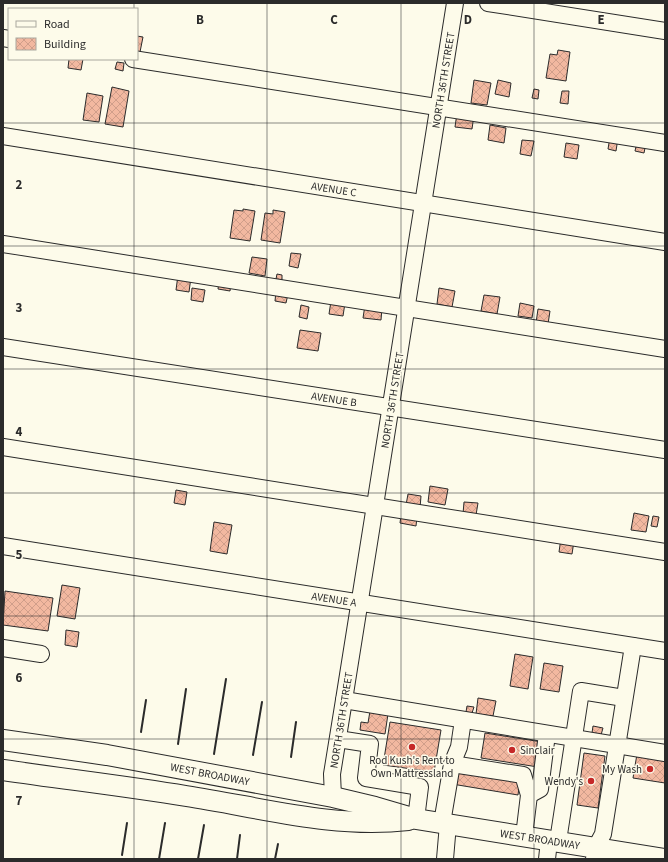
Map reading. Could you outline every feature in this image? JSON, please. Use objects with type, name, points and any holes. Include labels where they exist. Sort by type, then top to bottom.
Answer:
[{"type":"main road","name":"WEST BROADWAY","points":[[3,740],[114,756],[333,797],[416,819],[524,836],[551,847],[595,853],[665,859]]},
{"type":"main road","name":"WEST BROADWAY","points":[[3,770],[185,796],[326,819],[375,823],[416,819]]},
{"type":"street","name":"NORTH 36TH STREET","points":[[333,797],[332,774],[455,3]]},
{"type":"street","points":[[488,3],[665,31]]},
{"type":"street","points":[[138,60],[665,143]]},
{"type":"street","name":"AVENUE C","points":[[3,136],[665,242]]},
{"type":"street","points":[[3,244],[665,349]]},
{"type":"street","name":"AVENUE B","points":[[3,347],[665,450]]},
{"type":"street","points":[[3,447],[665,552]]},
{"type":"street","name":"AVENUE A","points":[[3,546],[665,651]]},
{"type":"street","points":[[595,853],[603,834],[632,646]]},
{"type":"street","points":[[3,648],[41,654]]},
{"type":"street","points":[[551,847],[581,691],[624,698]]},
{"type":"street","points":[[344,700],[665,753]]},
{"type":"street","points":[[445,859],[445,824],[452,764],[460,746],[463,720]]},
{"type":"street","points":[[529,795],[540,789],[547,734]]},
{"type":"street","points":[[338,739],[370,744],[366,778],[420,787],[416,819]]},
{"type":"street","points":[[452,764],[523,775],[529,795],[524,836]]},
{"type":"building","points":[[138,36],[143,37],[140,52],[138,51]]},
{"type":"building","points":[[558,50],[570,52],[566,81],[546,78],[550,54],[557,55]]},
{"type":"building","points":[[69,60],[83,60],[81,70],[68,68]]},
{"type":"building","points":[[117,62],[124,63],[123,71],[115,69]]},
{"type":"building","points":[[474,80],[491,83],[487,105],[471,103]]},
{"type":"building","points":[[498,80],[511,83],[509,97],[495,94]]},
{"type":"building","points":[[112,87],[129,91],[123,127],[105,124]]},
{"type":"building","points":[[534,89],[539,90],[538,99],[532,98]]},
{"type":"building","points":[[562,91],[569,91],[568,104],[560,103]]},
{"type":"building","points":[[87,93],[103,96],[99,122],[83,120]]},
{"type":"building","points":[[457,113],[474,115],[472,129],[455,127]]},
{"type":"building","points":[[490,125],[506,128],[504,143],[488,140]]},
{"type":"building","points":[[610,137],[618,138],[616,151],[608,149]]},
{"type":"building","points":[[522,140],[534,141],[531,156],[520,154]]},
{"type":"building","points":[[637,142],[646,143],[644,153],[635,151]]},
{"type":"building","points":[[566,143],[579,145],[577,159],[564,157]]},
{"type":"building","points":[[243,209],[255,211],[250,241],[230,238],[234,210],[243,211]]},
{"type":"building","points":[[273,210],[285,212],[280,243],[261,240],[265,213],[273,214]]},
{"type":"building","points":[[291,253],[301,254],[298,268],[289,266]]},
{"type":"building","points":[[252,257],[267,259],[265,276],[249,273]]},
{"type":"building","points":[[277,274],[282,275],[282,280],[276,279]]},
{"type":"building","points":[[178,275],[191,277],[189,292],[176,290]]},
{"type":"building","points":[[219,281],[231,283],[230,291],[218,289]]},
{"type":"building","points":[[192,288],[205,290],[203,302],[191,300]]},
{"type":"building","points":[[439,288],[455,291],[452,307],[437,304]]},
{"type":"building","points":[[276,291],[288,294],[286,303],[275,301]]},
{"type":"building","points":[[484,295],[500,297],[497,314],[481,311]]},
{"type":"building","points":[[331,301],[345,303],[343,316],[329,314]]},
{"type":"building","points":[[520,303],[534,306],[532,318],[518,316]]},
{"type":"building","points":[[301,305],[309,307],[307,319],[299,317]]},
{"type":"building","points":[[365,305],[382,308],[381,320],[363,318]]},
{"type":"building","points":[[538,309],[550,311],[548,324],[536,323]]},
{"type":"building","points":[[300,330],[321,333],[318,351],[297,348]]},
{"type":"building","points":[[430,486],[448,489],[445,505],[428,502]]},
{"type":"building","points":[[176,490],[187,492],[185,505],[174,503]]},
{"type":"building","points":[[408,494],[421,496],[420,508],[406,505]]},
{"type":"building","points":[[464,502],[478,503],[476,515],[463,514]]},
{"type":"building","points":[[634,513],[649,516],[646,532],[631,530]]},
{"type":"building","points":[[401,515],[417,517],[416,526],[400,523]]},
{"type":"building","points":[[653,516],[659,517],[657,527],[651,526]]},
{"type":"building","points":[[214,522],[232,525],[227,554],[210,551]]},
{"type":"building","points":[[561,538],[574,541],[572,554],[559,552]]},
{"type":"building","points":[[62,585],[80,588],[75,619],[57,616]]},
{"type":"building","points":[[5,591],[53,598],[48,631],[3,625]]},
{"type":"building","points":[[66,630],[79,632],[77,647],[65,645]]},
{"type":"building","points":[[515,654],[533,657],[528,689],[510,686]]},
{"type":"building","points":[[544,663],[563,666],[559,692],[540,689]]},
{"type":"building","points":[[478,698],[496,701],[493,716],[476,714]]},
{"type":"building","points":[[467,706],[474,707],[472,713],[466,712]]},
{"type":"building","points":[[370,711],[388,714],[385,734],[360,730],[361,722],[368,723]]},
{"type":"building","name":"Rod Kush's Rent to Own Mattressland","points":[[390,722],[441,730],[434,772],[383,765]]},
{"type":"building","points":[[593,726],[603,728],[601,735],[592,733]]},
{"type":"building","name":"Sinclair","points":[[485,733],[542,742],[538,767],[481,758]]},
{"type":"building","name":"Wendy's","points":[[584,753],[605,756],[598,808],[577,805]]},
{"type":"building","name":"My Wash","points":[[637,754],[665,759],[665,783],[633,778]]},
{"type":"building","points":[[454,770],[520,780],[518,795],[452,784]]},
{"type":"wall","points":[[214,754],[226,679]]},
{"type":"wall","points":[[178,744],[186,689]]},
{"type":"wall","points":[[141,732],[146,700]]},
{"type":"wall","points":[[253,755],[262,702]]},
{"type":"wall","points":[[291,757],[296,722]]},
{"type":"wall","points":[[122,855],[127,823]]},
{"type":"wall","points":[[159,859],[165,823]]},
{"type":"wall","points":[[198,859],[204,825]]},
{"type":"wall","points":[[237,859],[240,835]]},
{"type":"wall","points":[[275,859],[278,844]]},
{"type":"place","name":"Rod Kush's Rent to Own Mattressland","points":[[412,747]]},
{"type":"place","name":"Sinclair","points":[[512,750]]},
{"type":"place","name":"My Wash","points":[[650,769]]},
{"type":"place","name":"Wendy's","points":[[591,781]]}]
